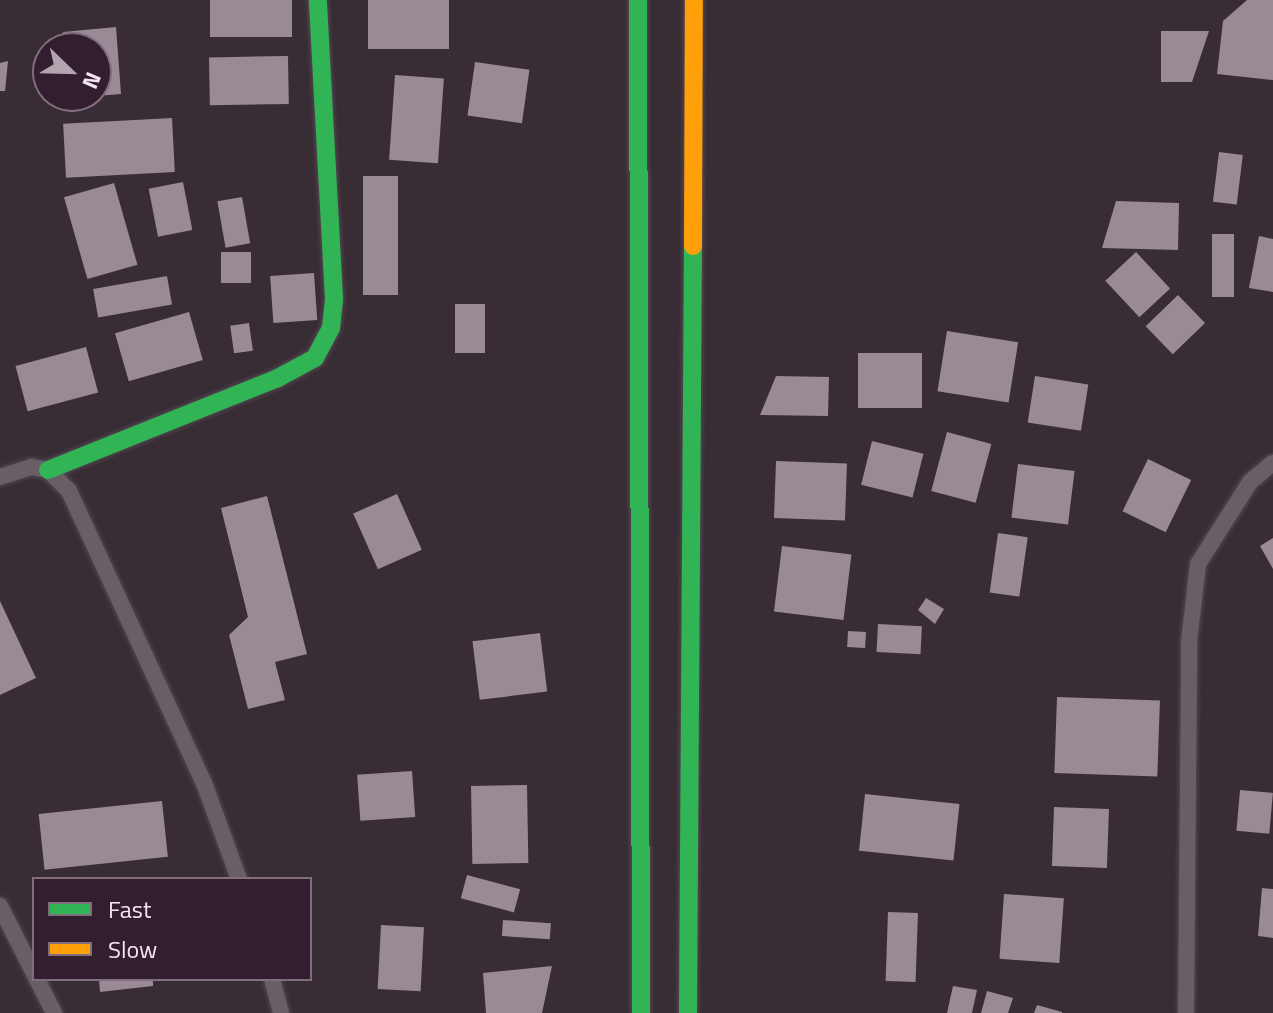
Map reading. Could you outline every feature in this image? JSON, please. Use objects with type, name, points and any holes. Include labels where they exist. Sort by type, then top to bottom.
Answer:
[{"type":"main road","points":[[48,470],[276,379],[315,358],[331,328],[334,299],[318,0]]},
{"type":"main road","points":[[638,0],[641,1013]]},
{"type":"main road","points":[[688,1013],[694,0]]},
{"type":"street","points":[[1186,1013],[1189,642],[1198,564],[1250,482],[1273,463]]},
{"type":"street","points":[[0,477],[31,467],[48,470],[69,491],[204,783],[238,877]]},
{"type":"street","points":[[0,906],[32,969]]},
{"type":"street","points":[[38,981],[54,1013]]},
{"type":"street","points":[[273,981],[281,1013]]},
{"type":"building","points":[[210,0],[292,0],[292,37],[210,37]]},
{"type":"building","points":[[368,0],[449,0],[449,49],[368,49]]},
{"type":"building","points":[[1247,0],[1273,0],[1273,80],[1217,74],[1223,21]]},
{"type":"building","points":[[116,27],[121,94],[112,95],[112,32],[63,32]]},
{"type":"building","points":[[1161,31],[1209,31],[1192,82],[1161,82]]},
{"type":"building","points":[[288,56],[289,104],[210,105],[209,57]]},
{"type":"building","points":[[8,61],[5,91],[0,91],[0,63]]},
{"type":"building","points":[[475,62],[529,70],[522,123],[467,115]]},
{"type":"building","points":[[395,75],[444,78],[438,163],[389,160]]},
{"type":"building","points":[[172,118],[175,172],[66,178],[63,124]]},
{"type":"building","points":[[1219,152],[1243,155],[1237,205],[1213,202]]},
{"type":"building","points":[[363,176],[398,176],[398,295],[363,295]]},
{"type":"building","points":[[183,182],[192,230],[158,237],[149,189]]},
{"type":"building","points":[[114,183],[137,265],[87,279],[64,197]]},
{"type":"building","points":[[242,197],[250,243],[226,248],[217,201]]},
{"type":"building","points":[[1116,201],[1179,203],[1178,250],[1102,248]]},
{"type":"building","points":[[1212,234],[1234,234],[1234,297],[1212,297]]},
{"type":"building","points":[[1259,236],[1273,239],[1273,292],[1249,288]]},
{"type":"building","points":[[221,252],[251,252],[251,283],[221,283]]},
{"type":"building","points":[[1136,252],[1170,289],[1139,317],[1105,281]]},
{"type":"building","points":[[314,273],[317,320],[273,323],[270,276]]},
{"type":"building","points":[[167,276],[172,305],[98,318],[93,289]]},
{"type":"building","points":[[1178,295],[1205,323],[1173,354],[1146,326]]},
{"type":"building","points":[[455,304],[485,304],[485,353],[455,353]]},
{"type":"building","points":[[189,312],[203,360],[129,381],[115,333]]},
{"type":"building","points":[[249,323],[253,351],[234,353],[230,326]]},
{"type":"building","points":[[947,331],[1018,342],[1009,403],[937,391]]},
{"type":"building","points":[[86,347],[98,392],[28,411],[15,366]]},
{"type":"building","points":[[858,353],[922,353],[922,408],[858,408]]},
{"type":"building","points":[[776,376],[829,377],[828,416],[760,415]]},
{"type":"building","points":[[1035,376],[1088,384],[1081,431],[1028,422]]},
{"type":"building","points":[[947,432],[991,444],[976,503],[931,491]]},
{"type":"building","points":[[872,441],[923,454],[913,497],[861,485]]},
{"type":"building","points":[[1148,459],[1191,480],[1166,532],[1123,511]]},
{"type":"building","points":[[776,461],[847,463],[845,520],[774,518]]},
{"type":"building","points":[[1018,464],[1075,471],[1068,525],[1011,518]]},
{"type":"building","points":[[397,494],[422,550],[378,569],[353,514]]},
{"type":"building","points":[[267,496],[307,654],[275,662],[285,700],[248,709],[229,635],[248,617],[221,508]]},
{"type":"building","points":[[998,533],[1028,537],[1019,597],[990,592]]},
{"type":"building","points":[[1273,538],[1273,569],[1260,546]]},
{"type":"building","points":[[782,546],[851,555],[843,620],[774,612]]},
{"type":"building","points":[[926,598],[944,609],[935,624],[918,610]]},
{"type":"building","points":[[0,601],[36,678],[0,695]]},
{"type":"building","points":[[878,624],[922,626],[920,654],[877,652]]},
{"type":"building","points":[[848,631],[866,632],[865,648],[847,647]]},
{"type":"building","points":[[540,633],[547,692],[480,700],[473,641]]},
{"type":"building","points":[[1057,697],[1160,701],[1157,777],[1054,773]]},
{"type":"building","points":[[412,771],[415,817],[360,821],[357,775]]},
{"type":"building","points":[[527,785],[528,863],[472,864],[471,786]]},
{"type":"building","points":[[1240,790],[1273,793],[1269,834],[1236,831]]},
{"type":"building","points":[[865,794],[959,804],[954,861],[859,851]]},
{"type":"building","points":[[162,801],[168,857],[45,870],[39,814]]},
{"type":"building","points":[[1054,807],[1109,809],[1107,868],[1052,866]]},
{"type":"building","points":[[467,875],[520,889],[514,912],[461,898]]},
{"type":"building","points":[[1262,888],[1273,889],[1273,938],[1258,936]]},
{"type":"building","points":[[1004,894],[1064,898],[1059,963],[999,959]]},
{"type":"building","points":[[888,912],[918,913],[916,982],[886,981]]},
{"type":"building","points":[[503,920],[551,923],[550,939],[502,936]]},
{"type":"building","points":[[381,925],[424,927],[421,991],[378,989]]},
{"type":"building","points":[[552,966],[542,1013],[486,1013],[483,973]]},
{"type":"building","points":[[99,981],[153,981],[153,986],[100,992]]},
{"type":"building","points":[[953,986],[977,990],[972,1013],[947,1013]]},
{"type":"building","points":[[987,991],[1013,998],[1008,1013],[981,1013]]},
{"type":"building","points":[[1037,1005],[1062,1012],[1062,1013],[1034,1013]]},
{"type":"traffic: fast","points":[[48,470],[276,379],[315,358],[331,328],[334,299],[318,0]]},
{"type":"traffic: fast","points":[[638,0],[641,1013]]},
{"type":"traffic: fast","points":[[688,1013],[693,246]]},
{"type":"traffic: slow","points":[[693,246],[694,0]]}]
